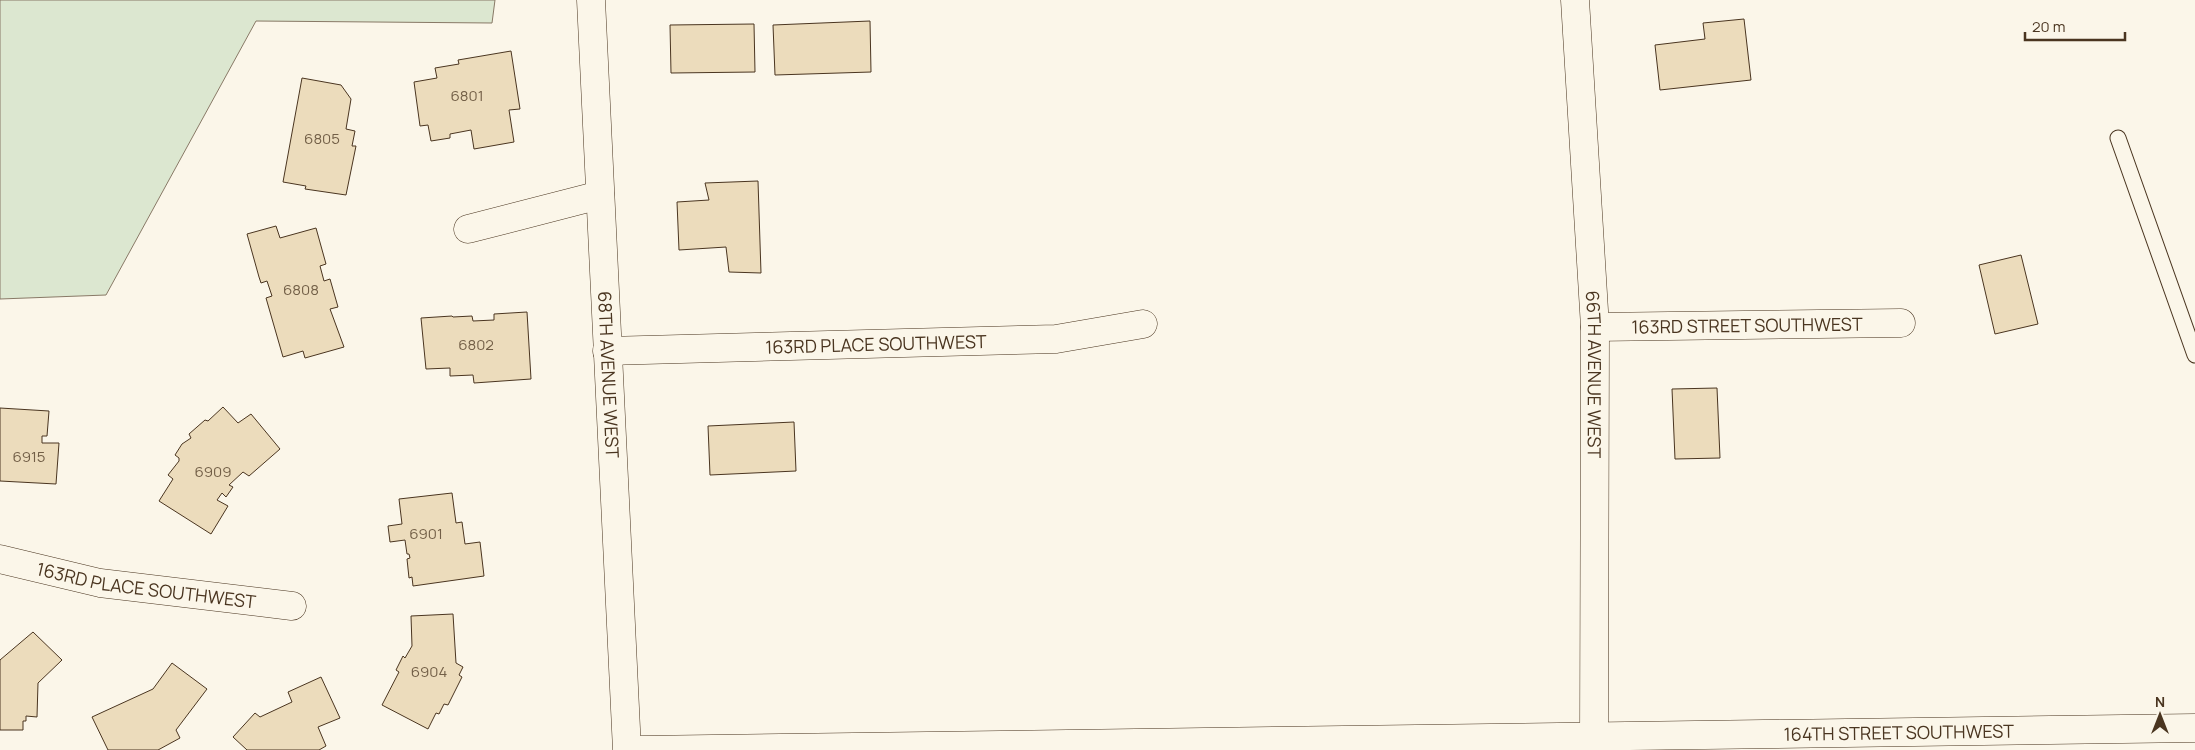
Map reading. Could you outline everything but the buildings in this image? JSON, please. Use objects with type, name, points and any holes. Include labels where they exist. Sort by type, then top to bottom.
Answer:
[{"type":"street","name":"68TH AVENUE WEST","points":[[591,0],[627,750]]},
{"type":"street","name":"66TH AVENUE WEST","points":[[1575,0],[1594,327],[1595,744]]},
{"type":"street","points":[[468,229],[600,195]]},
{"type":"street","name":"163RD PLACE SOUTHWEST","points":[[607,351],[1056,339],[1143,324]]},
{"type":"street","name":"163RD STREET SOUTHWEST","points":[[1594,327],[1901,324]]},
{"type":"street","name":"163RD PLACE SOUTHWEST","points":[[0,559],[100,583],[292,606]]},
{"type":"street","name":"164TH STREET SOUTHWEST","points":[[641,750],[2104,740],[2195,728]]},
{"type":"lane","points":[[2118,138],[2195,355]]},
{"type":"green space","points":[[0,0],[495,0],[492,23],[256,21],[106,295],[0,299]]}]
